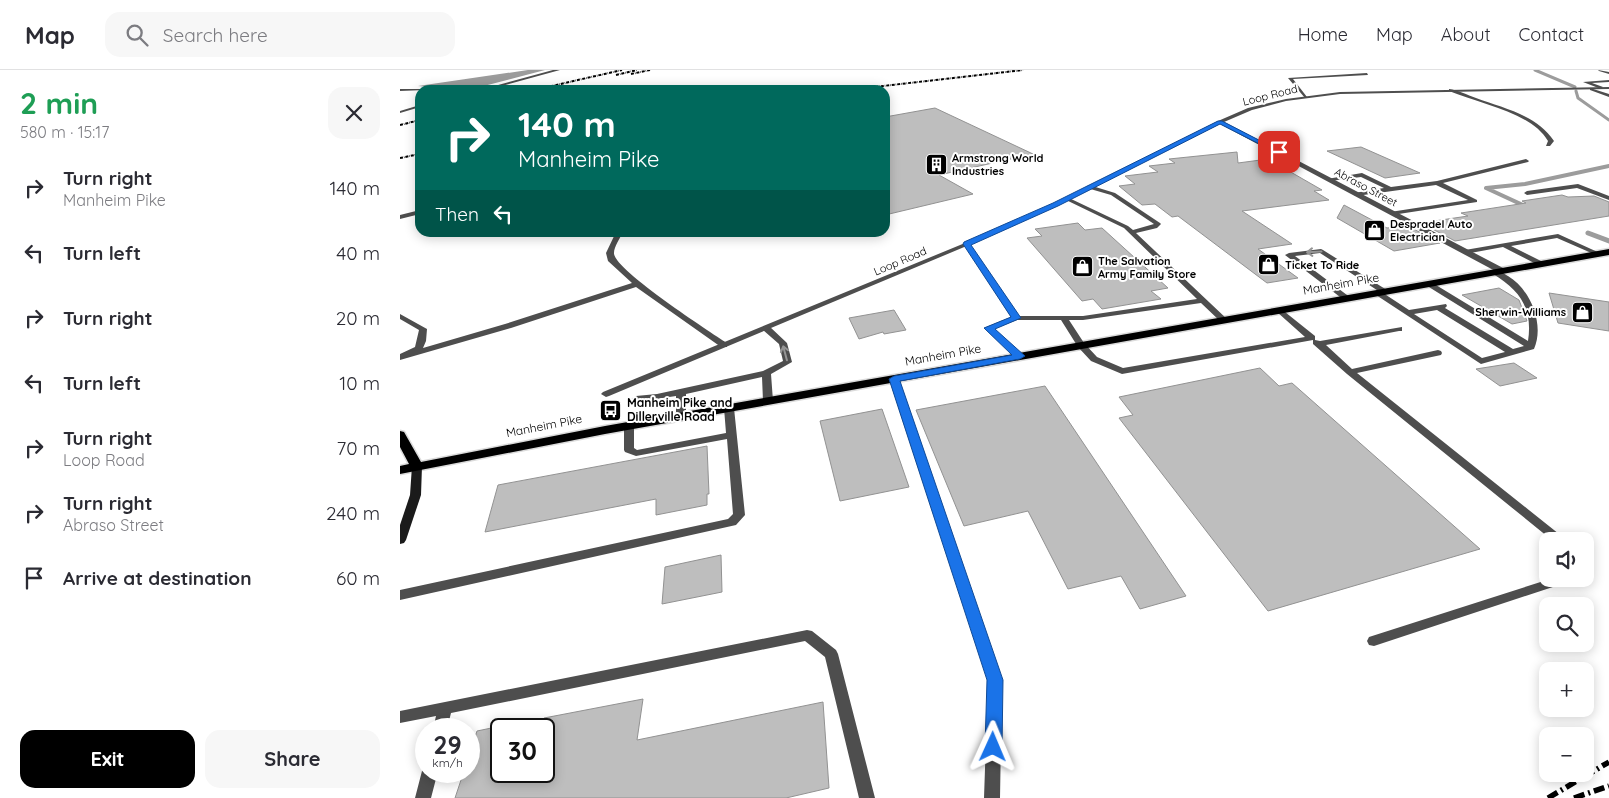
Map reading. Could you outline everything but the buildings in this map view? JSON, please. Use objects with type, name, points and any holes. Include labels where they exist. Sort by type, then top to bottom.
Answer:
[{"type":"main road","name":"Manheim Pike","points":[[400,470],[681,416],[1609,252]]},
{"type":"main road","points":[[400,435],[417,466],[418,485],[414,504],[400,540]]},
{"type":"street","points":[[501,85],[558,70]]},
{"type":"street","points":[[1600,70],[1609,73]]},
{"type":"street","points":[[1305,97],[1290,78],[1367,74]]},
{"type":"street","points":[[1600,88],[1584,82],[1609,81]]},
{"type":"street","name":"Loop Road","points":[[606,394],[967,244],[1067,199],[1220,122],[1250,109],[1305,97],[1382,91],[1609,88]]},
{"type":"street","points":[[1591,89],[1609,96]]},
{"type":"street","points":[[400,90],[415,90]]},
{"type":"street","points":[[1451,90],[1462,96],[1512,113],[1542,129],[1551,141],[1548,145]]},
{"type":"street","points":[[400,112],[415,108]]},
{"type":"street","name":"Abraso Street","points":[[1220,122],[1330,179],[1499,272],[1515,285],[1526,300],[1534,326],[1531,347]]},
{"type":"street","points":[[1356,194],[1437,183],[1526,161]]},
{"type":"street","points":[[1330,179],[1362,175],[1390,190]]},
{"type":"street","points":[[1392,213],[1474,200],[1437,183]]},
{"type":"street","points":[[1527,193],[1578,186],[1609,198]]},
{"type":"street","points":[[1090,187],[1113,194],[1158,224],[1155,227],[1130,232]]},
{"type":"street","points":[[1067,199],[1126,227],[1224,320]]},
{"type":"street","points":[[400,217],[415,213]]},
{"type":"street","points":[[1465,252],[1558,236],[1598,254]]},
{"type":"street","points":[[618,237],[610,252],[612,261],[637,284],[724,345]]},
{"type":"street","points":[[967,244],[1016,318]]},
{"type":"street","points":[[1504,245],[1540,264]]},
{"type":"street","points":[[1348,298],[1289,255],[1321,251],[1382,292],[1407,313],[1481,361],[1531,347]]},
{"type":"street","points":[[400,357],[508,326],[637,284]]},
{"type":"street","points":[[1428,284],[1531,347]]},
{"type":"street","points":[[1020,356],[988,328],[1016,318],[1082,318],[1203,300]]},
{"type":"street","points":[[1407,313],[1458,303]]},
{"type":"street","points":[[1438,307],[1511,352]]},
{"type":"street","points":[[1280,310],[1350,372],[1549,532]]},
{"type":"street","points":[[400,316],[423,329],[422,344],[416,353]]},
{"type":"street","points":[[1063,317],[1081,345],[1094,359],[1122,371],[1399,329]]},
{"type":"street","points":[[636,399],[656,398],[766,374],[788,362],[782,343],[766,328]]},
{"type":"street","points":[[1350,372],[1438,353]]},
{"type":"street","points":[[766,374],[768,401]]},
{"type":"street","points":[[894,379],[995,680],[992,798]]},
{"type":"street","points":[[681,392],[681,416]]},
{"type":"street","points":[[400,595],[732,522],[739,515],[729,408]]},
{"type":"street","points":[[629,426],[630,450],[636,453],[732,435]]},
{"type":"street","points":[[1374,641],[1539,587]]},
{"type":"street","points":[[400,717],[807,635],[831,654],[867,798]]},
{"type":"street","points":[[443,718],[445,708]]},
{"type":"street","points":[[424,798],[427,783]]},
{"type":"shaded area","points":[[528,70],[545,70],[488,85],[425,85]]},
{"type":"waterway","points":[[1535,70],[1575,87]]},
{"type":"waterway","points":[[1576,91],[1578,98],[1609,120]]},
{"type":"waterway","points":[[1527,207],[1486,188],[1525,184],[1609,166]]},
{"type":"waterway","points":[[1588,233],[1609,241]]},
{"type":"railway","points":[[556,85],[622,70]]},
{"type":"railway","points":[[616,75],[637,70]]},
{"type":"railway","points":[[631,74],[650,70]]},
{"type":"railway","points":[[890,85],[1023,70]]},
{"type":"railway","points":[[400,125],[415,121]]},
{"type":"railway","points":[[400,158],[415,155]]},
{"type":"railway","points":[[1548,798],[1609,762]]},
{"type":"railway","points":[[1574,798],[1609,786]]},
{"type":"place","name":"Armstrong World Industries","points":[[936,164]]},
{"type":"place","name":"Despradel Auto Electrician","points":[[1374,230]]},
{"type":"place","name":"Ticket To Ride","points":[[1269,265]]},
{"type":"place","name":"The Salvation Army Family Store","points":[[1082,267]]},
{"type":"place","name":"Sherwin-Williams","points":[[1582,312]]},
{"type":"place","name":"Manheim Pike and Dillerville Road","points":[[611,410]]},
{"type":"route","points":[[993,747],[995,680],[894,379],[1020,356],[988,328],[1016,318],[967,244],[1055,205],[1220,122],[1279,152]]}]
